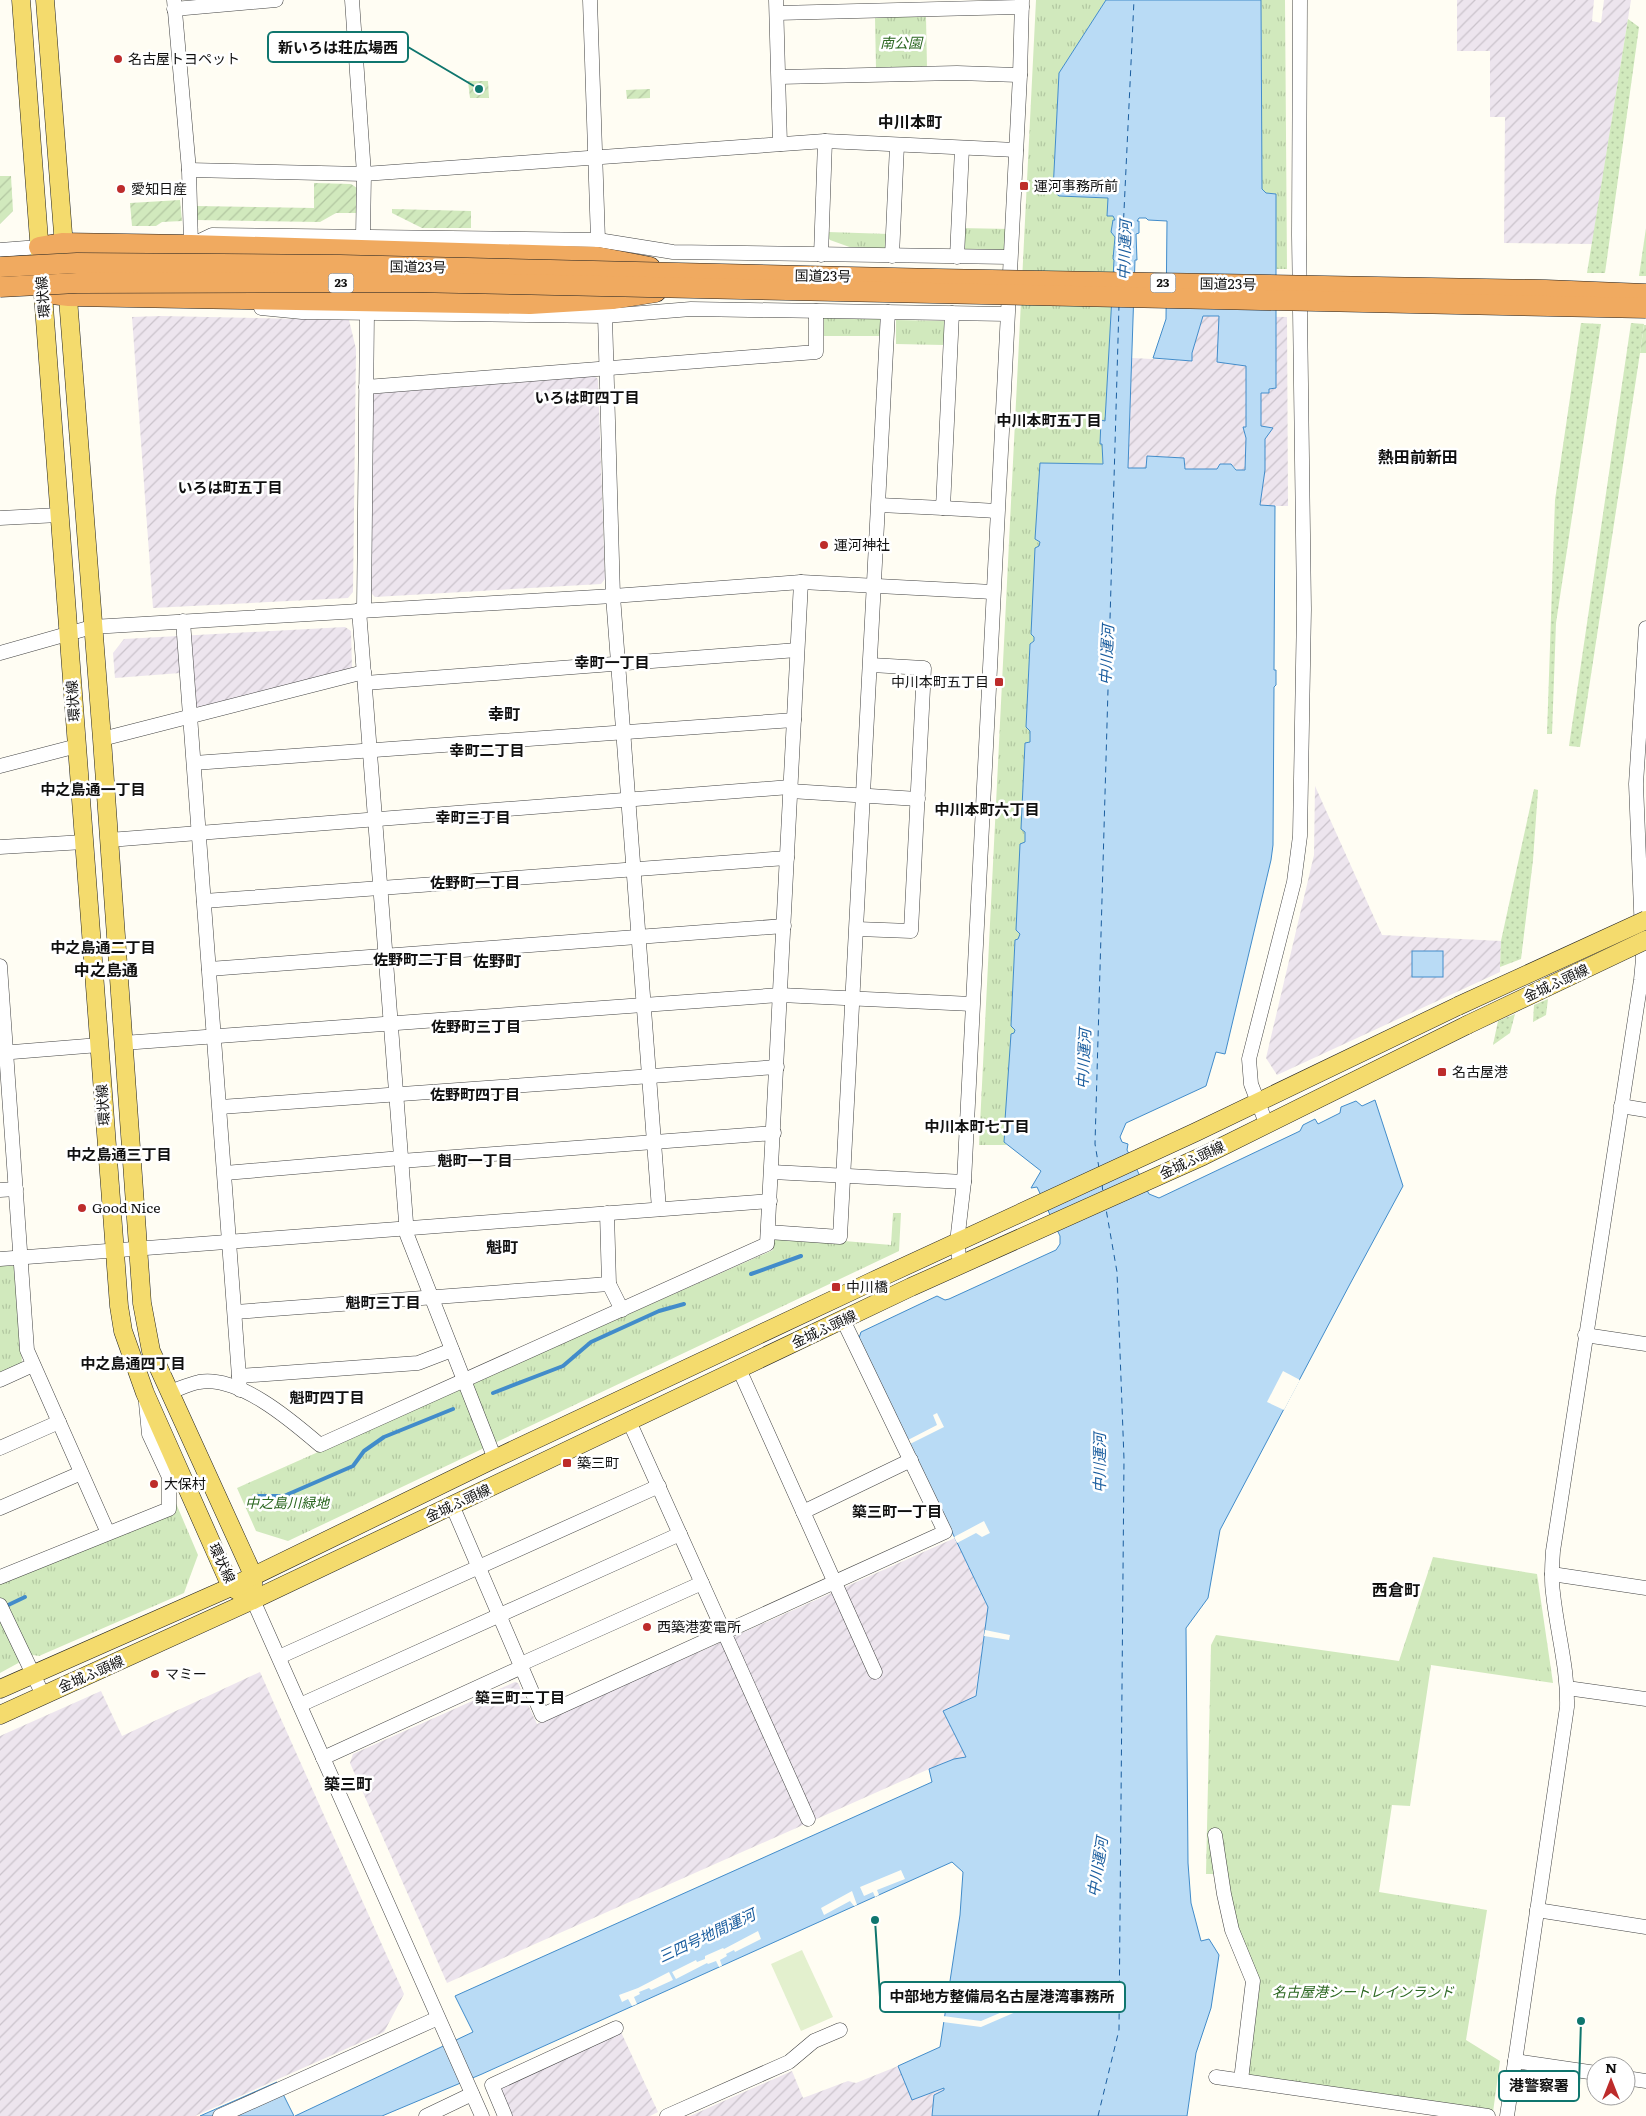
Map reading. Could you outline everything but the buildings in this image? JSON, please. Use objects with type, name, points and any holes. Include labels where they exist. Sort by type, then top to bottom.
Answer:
[{"type":"highway","points":[[39,248],[62,244],[191,245],[598,257],[681,281]]},
{"type":"highway","name":"国道23号","points":[[0,267],[87,263],[340,265],[681,281],[1646,308]]},
{"type":"highway","points":[[44,293],[69,296],[530,304],[612,299],[681,281]]},
{"type":"highway","name":"国道23号","points":[[0,287],[86,283],[681,281],[1546,290],[1646,294]]},
{"type":"main road","name":"環状線","points":[[21,0],[98,1045],[114,1252],[123,1331],[145,1392],[230,1587],[253,1600],[253,1575],[151,1351],[145,1328],[69,296],[62,244],[45,0]]},
{"type":"main road","name":"金城ふ頭線","points":[[0,1690],[230,1587],[495,1459],[1258,1103],[1458,1006],[1646,920]]},
{"type":"main road","name":"金城ふ頭線","points":[[0,1715],[253,1600],[960,1264],[1203,1156],[1266,1123],[1646,940]]},
{"type":"street","points":[[276,0],[174,4],[189,170],[191,245],[212,235],[363,236],[598,240],[673,252],[1010,258]]},
{"type":"street","points":[[352,0],[364,174],[363,236]]},
{"type":"street","points":[[590,0],[598,240]]},
{"type":"street","points":[[1266,1123],[1251,1084],[1249,1059],[1294,882],[1300,836],[1304,609],[1299,235],[1300,0]]},
{"type":"street","points":[[780,144],[777,6],[1022,4],[964,1182],[957,1242],[960,1264]]},
{"type":"street","points":[[779,77],[957,73],[1020,75]]},
{"type":"street","points":[[189,170],[364,174],[825,141],[1016,150]]},
{"type":"street","points":[[821,255],[825,141]]},
{"type":"street","points":[[892,256],[897,145]]},
{"type":"street","points":[[957,257],[962,148]]},
{"type":"street","points":[[0,250],[39,248]]},
{"type":"street","points":[[0,296],[44,293]]},
{"type":"street","points":[[197,298],[218,303],[302,312],[604,316],[691,309],[1007,314]]},
{"type":"street","points":[[366,387],[816,352],[816,311]]},
{"type":"street","points":[[768,1232],[840,1237],[888,312]]},
{"type":"street","points":[[366,313],[361,610],[364,678],[406,1228],[407,1235],[495,1459]]},
{"type":"street","points":[[943,508],[952,313]]},
{"type":"street","points":[[604,316],[613,596],[659,1209]]},
{"type":"street","points":[[879,506],[997,511]]},
{"type":"street","points":[[0,518],[58,515]]},
{"type":"street","points":[[183,621],[231,1241],[240,1383],[288,1418],[320,1445],[767,1244],[801,582]]},
{"type":"street","points":[[0,653],[92,627],[613,596],[801,582],[993,592]]},
{"type":"street","points":[[1507,2116],[1567,1707],[1567,1688],[1552,1574],[1554,1540],[1621,1106],[1644,980],[1641,782],[1646,637]]},
{"type":"street","points":[[102,739],[190,716],[364,678],[618,664],[797,650]]},
{"type":"street","points":[[857,928],[911,931],[924,668],[871,665]]},
{"type":"street","points":[[194,763],[794,720]]},
{"type":"street","points":[[0,766],[77,746]]},
{"type":"street","points":[[109,840],[628,799],[790,789],[918,799]]},
{"type":"street","points":[[0,848],[84,842]]},
{"type":"street","points":[[204,901],[787,858]]},
{"type":"street","points":[[209,969],[784,926]]},
{"type":"street","points":[[0,966],[6,1123],[16,1189],[27,1350],[108,1533]]},
{"type":"street","points":[[123,1043],[780,995],[972,1004]]},
{"type":"street","points":[[3,1052],[98,1045]]},
{"type":"street","points":[[220,1107],[777,1067]]},
{"type":"street","points":[[1621,1106],[1646,1110]]},
{"type":"street","points":[[225,1173],[774,1134]]},
{"type":"street","points":[[772,1172],[964,1182]]},
{"type":"street","points":[[0,1190],[16,1189]]},
{"type":"street","points":[[0,1259],[114,1252],[138,1248],[770,1201]]},
{"type":"street","points":[[608,1213],[609,1284],[622,1310]]},
{"type":"street","points":[[235,1312],[609,1284]]},
{"type":"street","points":[[452,1505],[542,1715],[945,1532],[843,1320]]},
{"type":"street","points":[[1586,1335],[1646,1344]]},
{"type":"street","points":[[170,1392],[200,1382],[240,1383],[418,1363],[452,1350]]},
{"type":"street","points":[[0,1380],[33,1365]]},
{"type":"street","points":[[739,1369],[875,1672]]},
{"type":"street","points":[[0,1577],[169,1509],[169,1477],[149,1434],[145,1392]]},
{"type":"street","points":[[629,1421],[808,1819]]},
{"type":"street","points":[[0,1448],[58,1422]]},
{"type":"street","points":[[803,1512],[911,1460]]},
{"type":"street","points":[[0,1508],[81,1473]]},
{"type":"street","points":[[279,1657],[659,1486]]},
{"type":"street","points":[[300,1705],[680,1534]]},
{"type":"street","points":[[1552,1574],[1646,1588]]},
{"type":"street","points":[[324,1758],[521,1665],[702,1583]]},
{"type":"street","points":[[253,1600],[482,2116]]},
{"type":"street","points":[[2,1609],[43,1696]]},
{"type":"street","points":[[1567,1688],[1646,1699]]},
{"type":"street","points":[[1215,1835],[1224,1894],[1232,1930],[1252,1982],[1241,2080]]},
{"type":"street","points":[[1537,1910],[1646,1927]]},
{"type":"street","points":[[220,2116],[438,2018]]},
{"type":"street","points":[[505,2116],[492,2085],[616,2028]]},
{"type":"street","points":[[667,2116],[789,2062],[814,2041],[840,2030]]},
{"type":"street","points":[[1515,2061],[1586,2072]]},
{"type":"street","points":[[1216,2077],[1488,2116]]},
{"type":"street","points":[[426,2116],[472,2094]]},
{"type":"shaded area","points":[[1457,0],[1594,0],[1592,21],[1601,23],[1604,0],[1631,0],[1592,244],[1504,243],[1505,117],[1490,117],[1490,51],[1457,51]]},
{"type":"shaded area","points":[[1203,316],[1287,317],[1288,506],[1260,506],[1264,470],[1238,470],[1231,464],[1218,469],[1185,469],[1184,458],[1147,456],[1146,468],[1128,468],[1132,358],[1192,361],[1192,353]]},
{"type":"shaded area","points":[[132,317],[349,320],[356,349],[353,592],[348,598],[153,608]]},
{"type":"shaded area","points":[[594,376],[598,379],[605,579],[601,584],[375,597],[371,593],[372,395],[375,391]]},
{"type":"shaded area","points":[[345,627],[351,631],[352,668],[196,709],[193,672],[115,678],[113,653],[124,639]]},
{"type":"shaded area","points":[[1315,786],[1382,935],[1501,941],[1500,972],[1277,1075],[1266,1058],[1314,855]]},
{"type":"shaded area","points":[[955,1538],[988,1608],[966,1758],[954,1759],[929,1769],[447,1983],[350,1763],[353,1754],[515,1682],[518,1683],[537,1724]]},
{"type":"shaded area","points":[[260,1672],[404,1994],[384,2032],[195,2116],[0,2116],[0,1736],[101,1691],[122,1736]]},
{"type":"shaded area","points":[[621,2032],[658,2112],[650,2116],[510,2116],[498,2088]]},
{"type":"shaded area","points":[[898,2066],[912,2100],[944,2088],[944,2090],[934,2095],[932,2116],[690,2116],[792,2071],[803,2098],[848,2081],[856,2083]]},
{"type":"green space","points":[[1036,0],[1106,0],[1059,73],[1053,190],[1059,196],[1108,198],[1116,220],[1113,232],[1115,236],[1114,260],[1105,421],[1102,420],[1100,444],[1102,444],[1103,464],[1040,463],[1038,540],[1040,542],[1034,641],[1030,644],[1026,727],[1031,731],[1030,742],[1025,744],[1021,829],[1025,832],[1025,842],[1021,844],[1020,934],[1018,939],[1015,940],[1011,1026],[1015,1030],[1008,1121],[1010,1124],[1004,1142],[1007,1145],[979,1145]]},
{"type":"green space","points":[[1261,0],[1285,0],[1287,269],[1276,269],[1276,194],[1266,193],[1262,189]]},
{"type":"green space","name":"南公園","points":[[875,17],[926,17],[927,68],[876,69]]},
{"type":"green space","points":[[1628,19],[1639,27],[1605,273],[1587,273]]},
{"type":"green space","points":[[468,81],[488,81],[489,98],[470,98]]},
{"type":"green space","points":[[650,89],[650,98],[627,99],[626,90]]},
{"type":"green space","points":[[0,176],[11,176],[13,211],[0,224]]},
{"type":"green space","points":[[314,183],[351,184],[357,188],[356,213],[336,213],[320,222],[197,220],[196,206],[314,208]]},
{"type":"green space","points":[[180,200],[182,221],[162,222],[156,226],[132,226],[130,203]]},
{"type":"green space","points":[[392,209],[471,211],[471,228],[422,228],[392,213]]},
{"type":"green space","points":[[958,228],[1011,229],[1010,257],[957,257]]},
{"type":"green space","points":[[1646,228],[1646,276],[1639,276]]},
{"type":"green space","points":[[828,232],[889,234],[888,254],[869,254],[830,240],[827,236]]},
{"type":"green space","points":[[824,318],[880,319],[880,336],[824,336]]},
{"type":"green space","points":[[896,320],[946,321],[944,345],[896,344]]},
{"type":"green space","points":[[1581,323],[1601,324],[1556,623],[1552,734],[1547,734],[1555,500]]},
{"type":"green space","points":[[1631,323],[1644,324],[1640,353],[1580,747],[1569,746]]},
{"type":"green space","points":[[1644,325],[1646,325],[1646,353],[1640,353]]},
{"type":"green space","points":[[1534,789],[1538,790],[1533,860],[1521,959],[1500,967],[1501,941]]},
{"type":"green space","points":[[1548,999],[1546,1015],[1533,1022],[1534,1005]]},
{"type":"green space","points":[[1515,1014],[1510,1033],[1493,1045],[1498,1021]]},
{"type":"green space","name":"中之島川緑地","points":[[893,1213],[901,1213],[899,1251],[288,1541],[256,1531],[237,1488],[773,1250],[774,1235],[891,1245]]},
{"type":"green space","points":[[0,1266],[13,1266],[17,1269],[22,1363],[0,1373]]},
{"type":"green space","points":[[175,1501],[198,1555],[184,1593],[39,1656],[33,1655],[0,1673],[0,1582]]},
{"type":"green space","name":"名古屋港シートレインランド","points":[[1433,1557],[1537,1574],[1553,1683],[1431,1665],[1410,1806],[1392,1805],[1379,1892],[1487,1910],[1466,2040],[1500,2061],[1493,2112],[1248,2077],[1260,1984],[1240,1936],[1219,1874],[1206,1874],[1211,1645],[1216,1635],[1399,1661]]},
{"type":"green space","points":[[802,1950],[833,2017],[801,2031],[771,1964]]},
{"type":"water","points":[[1106,0],[1261,0],[1262,189],[1266,193],[1276,194],[1276,388],[1269,389],[1269,393],[1261,393],[1261,426],[1273,428],[1265,439],[1265,470],[1260,505],[1275,506],[1274,670],[1276,670],[1276,685],[1274,687],[1273,845],[1225,1054],[1216,1052],[1206,1086],[1126,1123],[1120,1137],[1122,1142],[1128,1144],[1127,1150],[1149,1194],[1159,1198],[1300,1131],[1303,1125],[1315,1119],[1318,1124],[1340,1113],[1341,1107],[1356,1101],[1362,1106],[1375,1100],[1403,1186],[1220,1530],[1208,1598],[1186,1628],[1188,1863],[1191,1903],[1201,1941],[1209,1939],[1219,1955],[1211,2008],[1196,2053],[1187,2116],[932,2116],[934,2095],[944,2090],[944,2088],[912,2100],[898,2066],[940,2047],[960,1915],[963,1872],[952,1862],[482,2074],[382,2116],[295,2116],[473,2032],[455,1996],[932,1782],[929,1769],[954,1759],[966,1757],[943,1711],[976,1696],[988,1607],[859,1338],[861,1332],[937,1296],[945,1300],[949,1299],[1056,1250],[1060,1244],[1060,1236],[1037,1187],[1031,1188],[1041,1171],[1004,1142],[1005,1128],[1010,1124],[1005,1120],[1011,1034],[1015,1030],[1011,1026],[1015,940],[1018,939],[1020,934],[1016,930],[1020,844],[1025,842],[1025,832],[1021,829],[1025,743],[1030,742],[1030,731],[1026,727],[1030,644],[1034,641],[1034,637],[1031,634],[1035,548],[1039,546],[1040,542],[1035,539],[1040,463],[1103,464],[1102,444],[1100,444],[1101,420],[1105,421],[1114,260],[1115,237],[1111,232],[1113,220],[1115,220],[1113,216],[1107,216],[1108,198],[1059,196],[1053,191],[1059,73]],"holes":[[[1139,218],[1146,218],[1148,220],[1167,221],[1166,319],[1153,358],[1192,361],[1192,353],[1203,316],[1219,316],[1217,362],[1246,366],[1246,427],[1243,427],[1246,438],[1245,470],[1236,470],[1231,464],[1220,464],[1217,469],[1185,469],[1184,458],[1147,456],[1146,468],[1128,468],[1135,260],[1137,260],[1136,234],[1139,233],[1139,221],[1137,221]]]},
{"type":"water","points":[[1412,951],[1443,951],[1443,977],[1412,977]]},
{"type":"water","points":[[277,2082],[294,2116],[200,2116]]},
{"type":"pier","points":[[1283,1371],[1300,1380],[1284,1410],[1267,1402]]},
{"type":"pier","points":[[937,1413],[944,1427],[910,1444],[908,1440],[937,1425],[933,1415]]},
{"type":"pier","points":[[984,1521],[990,1533],[982,1537],[976,1533],[957,1543],[954,1537]]},
{"type":"pier","points":[[985,1630],[1010,1635],[1009,1640],[984,1636]]},
{"type":"pier","points":[[901,1870],[905,1879],[877,1890],[879,1895],[875,1897],[873,1892],[864,1896],[860,1887]]},
{"type":"pier","points":[[852,1891],[857,1905],[854,1906],[850,1901],[824,1915],[821,1908]]},
{"type":"pier","points":[[758,1931],[761,1939],[735,1952],[734,1950],[726,1954],[727,1956],[720,1960],[722,1966],[719,1967],[716,1961],[707,1963],[676,1979],[672,1972],[696,1960],[697,1962],[705,1959],[705,1956],[724,1949]]},
{"type":"pier","points":[[669,1972],[673,1980],[651,1990],[649,1988],[639,1992],[640,1994],[634,1997],[637,2004],[632,2006],[628,1999],[622,2002],[619,1995],[638,1988]]},
{"type":"pier","points":[[1030,2000],[1032,2005],[981,2027],[943,2022],[943,2016],[981,2021]]},
{"type":"waterway","points":[[751,1274],[801,1256]]},
{"type":"waterway","points":[[493,1393],[563,1366],[591,1342],[659,1311],[684,1304]]},
{"type":"waterway","points":[[254,1496],[284,1496],[353,1466],[364,1451],[384,1437],[453,1409]]},
{"type":"waterway","points":[[4,1607],[25,1597]]},
{"type":"ferry route","points":[[1121,274],[1134,0]]},
{"type":"ferry route","points":[[1099,1168],[1095,1144],[1119,305]]},
{"type":"ferry route","points":[[1102,1184],[1103,1193]]},
{"type":"ferry route","points":[[1098,2116],[1119,2030],[1124,1459],[1117,1272],[1106,1209]]},
{"type":"place","name":"名古屋トヨペット","points":[[118,59]]},
{"type":"place","name":"新いろは荘広場西","points":[[479,89]]},
{"type":"place","name":"運河事務所前","points":[[1024,186]]},
{"type":"place","name":"愛知日産","points":[[121,189]]},
{"type":"place","name":"運河神社","points":[[824,545]]},
{"type":"place","name":"中川本町五丁目","points":[[999,682]]},
{"type":"place","name":"名古屋港","points":[[1442,1072]]},
{"type":"place","name":"Good Nice","points":[[82,1208]]},
{"type":"place","name":"中川橋","points":[[836,1287]]},
{"type":"place","name":"築三町","points":[[567,1463]]},
{"type":"place","name":"大保村","points":[[154,1484]]},
{"type":"place","name":"西築港変電所","points":[[647,1627]]},
{"type":"place","name":"マミー","points":[[155,1674]]},
{"type":"place","name":"中部地方整備局名古屋港湾事務所","points":[[875,1920]]},
{"type":"place","name":"港警察署","points":[[1581,2021]]},
{"type":"district","name":"中川本町","points":[[910,122]]},
{"type":"district","name":"いろは町四丁目","points":[[587,398]]},
{"type":"district","name":"中川本町五丁目","points":[[1049,421]]},
{"type":"district","name":"熱田前新田","points":[[1418,457]]},
{"type":"district","name":"いろは町五丁目","points":[[230,488]]},
{"type":"district","name":"幸町一丁目","points":[[612,663]]},
{"type":"district","name":"幸町","points":[[504,714]]},
{"type":"district","name":"幸町二丁目","points":[[487,751]]},
{"type":"district","name":"中之島通一丁目","points":[[93,790]]},
{"type":"district","name":"中川本町六丁目","points":[[987,810]]},
{"type":"district","name":"幸町三丁目","points":[[473,818]]},
{"type":"district","name":"佐野町一丁目","points":[[475,883]]},
{"type":"district","name":"中之島通二丁目","points":[[103,948]]},
{"type":"district","name":"佐野町二丁目","points":[[418,960]]},
{"type":"district","name":"佐野町","points":[[497,961]]},
{"type":"district","name":"中之島通","points":[[106,970]]},
{"type":"district","name":"佐野町三丁目","points":[[476,1027]]},
{"type":"district","name":"佐野町四丁目","points":[[475,1095]]},
{"type":"district","name":"中川本町七丁目","points":[[977,1127]]},
{"type":"district","name":"中之島通三丁目","points":[[119,1155]]},
{"type":"district","name":"魁町一丁目","points":[[475,1161]]},
{"type":"district","name":"魁町","points":[[502,1247]]},
{"type":"district","name":"魁町三丁目","points":[[383,1303]]},
{"type":"district","name":"中之島通四丁目","points":[[133,1364]]},
{"type":"district","name":"魁町四丁目","points":[[327,1398]]},
{"type":"district","name":"築三町一丁目","points":[[897,1512]]},
{"type":"district","name":"西倉町","points":[[1396,1590]]},
{"type":"district","name":"築三町二丁目","points":[[520,1698]]},
{"type":"district","name":"築三町","points":[[348,1784]]},
{"type":"water label","name":"中川運河","points":[[1125,250]]},
{"type":"water label","name":"中川運河","points":[[1107,655]]},
{"type":"water label","name":"中川運河","points":[[1084,1059]]},
{"type":"water label","name":"中川運河","points":[[1100,1463]]},
{"type":"water label","name":"中川運河","points":[[1098,1867]]},
{"type":"water label","name":"三四号地間運河","points":[[707,1936]]}]
